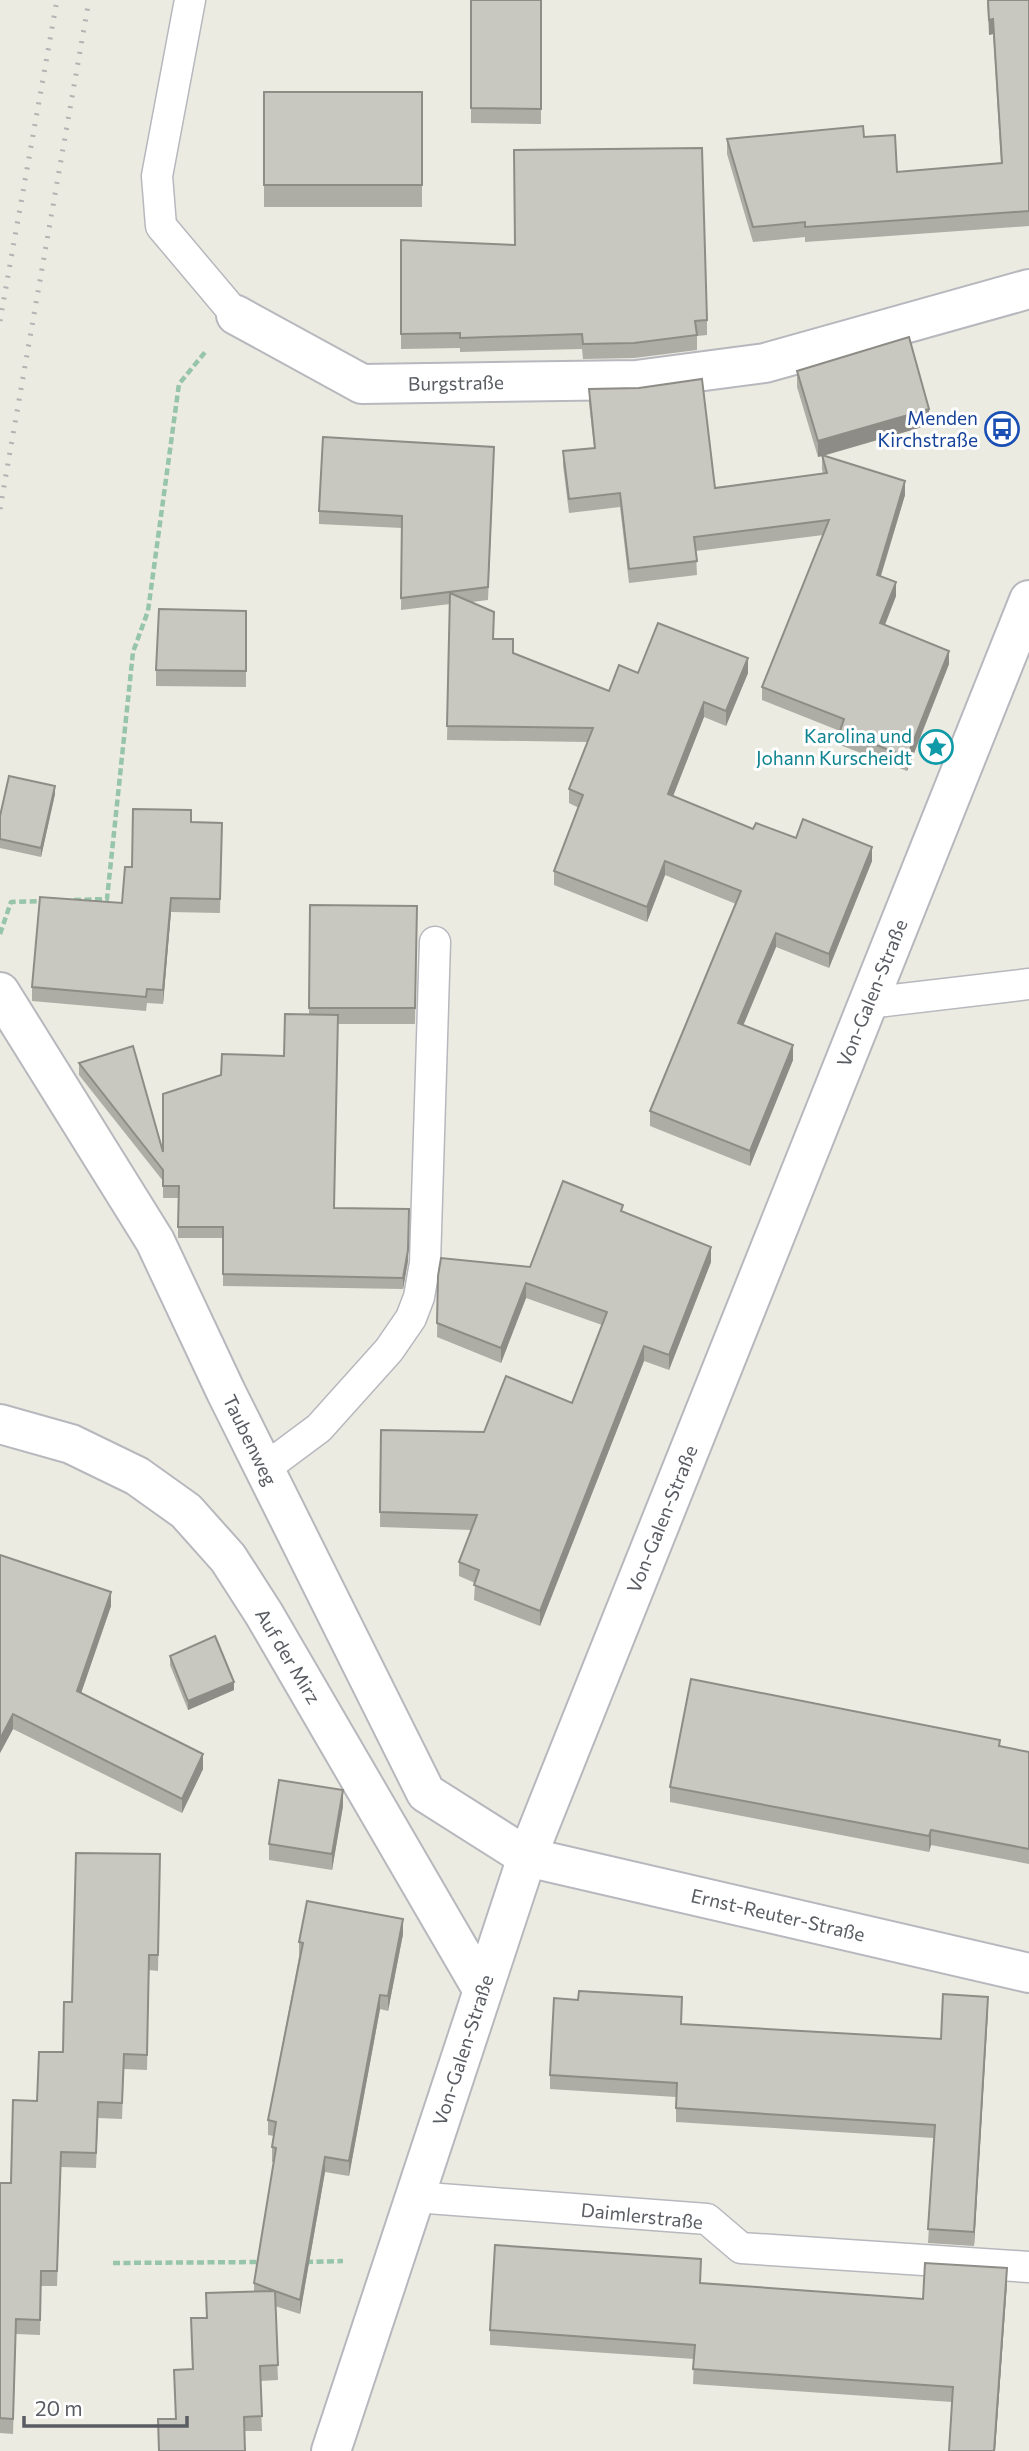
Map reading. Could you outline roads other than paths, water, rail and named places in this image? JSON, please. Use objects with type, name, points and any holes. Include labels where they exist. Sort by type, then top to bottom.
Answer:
[{"type":"street","name":"Burgstraße","points":[[236,315],[362,384],[636,380],[765,363],[1029,289]]},
{"type":"street","name":"Von-Galen-Straße","points":[[331,2451],[527,1857],[1029,600]]},
{"type":"street","name":"Taubenweg","points":[[0,992],[155,1241],[264,1469],[426,1793],[527,1857]]},
{"type":"street","name":"Auf der Mirz","points":[[0,1424],[71,1444],[137,1476],[186,1511],[228,1558],[264,1614],[482,1989]]},
{"type":"street","name":"Ernst-Reuter-Straße","points":[[527,1857],[1029,1973]]},
{"type":"lane","name":"Burgstraße","points":[[190,0],[157,176],[161,226],[236,315]]},
{"type":"lane","points":[[264,1469],[319,1428],[347,1398],[411,1318],[419,1297],[425,1263],[435,942]]},
{"type":"lane","points":[[868,1003],[1029,984]]},
{"type":"lane","name":"Daimlerstraße","points":[[414,2197],[707,2219],[741,2248],[1029,2267]]},
{"type":"railway","points":[[0,321],[57,0]]},
{"type":"railway","points":[[0,509],[89,0]]},
{"type":"place","name":"Menden Kirchstraße","points":[[1002,429]]},
{"type":"place","name":"Karolina und Johann Kurscheidt","points":[[936,747]]}]
